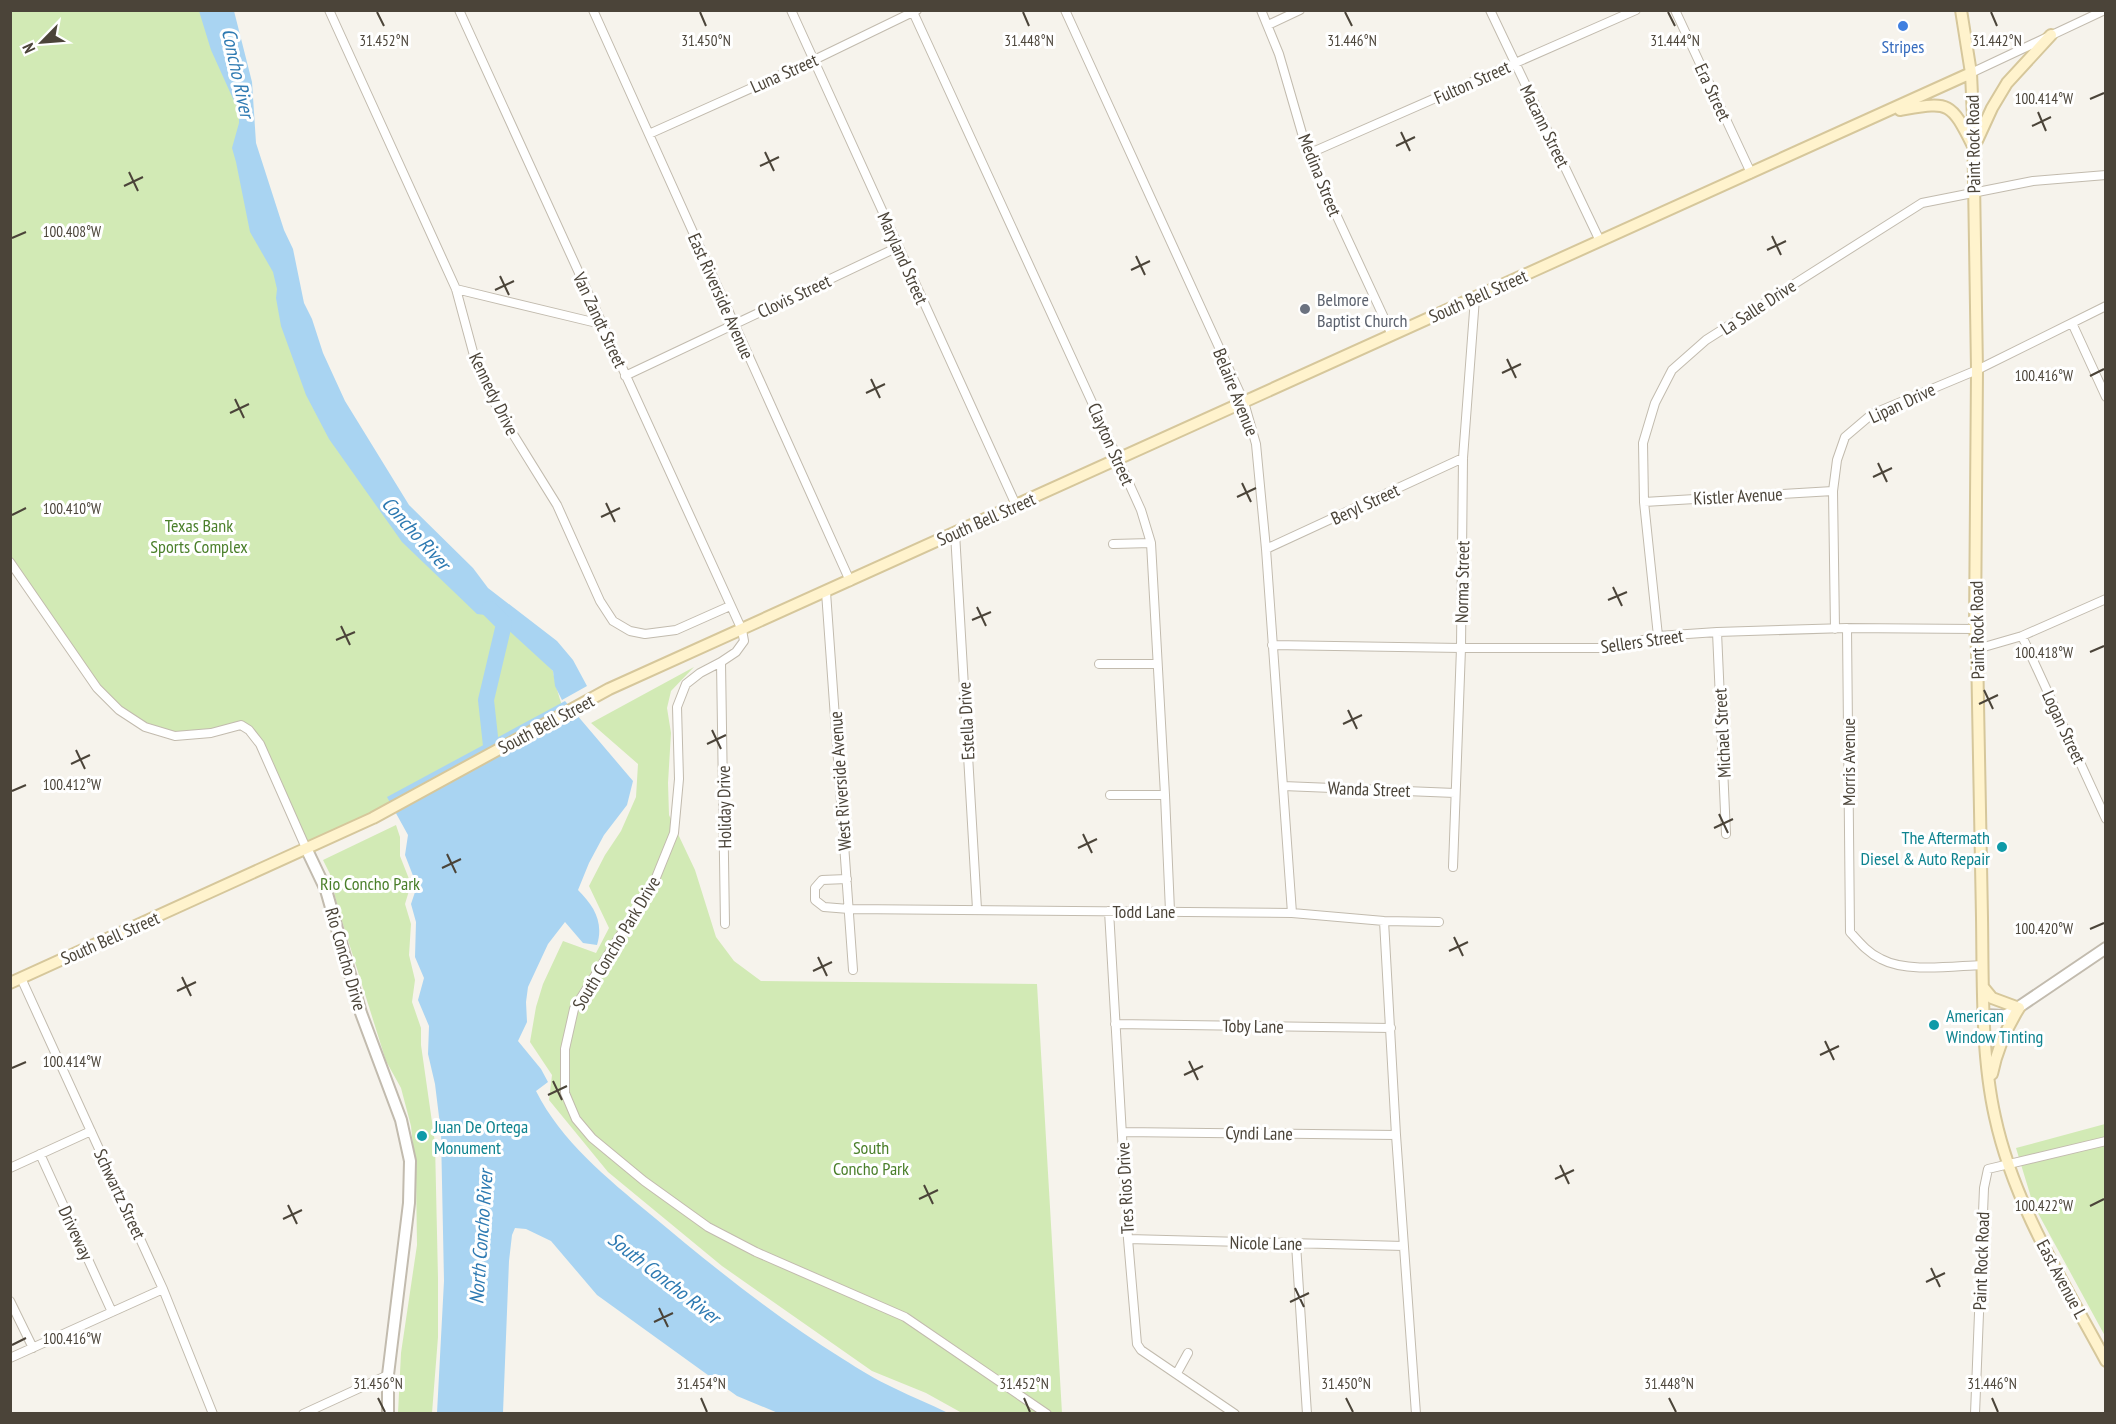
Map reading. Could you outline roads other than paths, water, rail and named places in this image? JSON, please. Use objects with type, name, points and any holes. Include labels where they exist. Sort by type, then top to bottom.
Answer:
[{"type":"main road","name":"Paint Rock Road","points":[[1961,10],[1971,73],[1975,193],[1977,370],[1975,629],[1982,965],[1990,1083],[1995,1117],[2008,1163]]},
{"type":"main road","points":[[1974,148],[2007,82],[2051,35]]},
{"type":"main road","name":"South Bell Street","points":[[16,980],[373,818],[609,689],[1971,73]]},
{"type":"main road","points":[[1885,113],[1938,105],[1950,108],[1960,120],[1974,148]]},
{"type":"main road","points":[[1983,987],[1992,998],[2019,1008],[2003,1035],[1990,1083]]},
{"type":"main road","name":"East Avenue L","points":[[2008,1163],[2027,1214],[2106,1361]]},
{"type":"street","name":"Kennedy Drive","points":[[329,10],[456,289],[476,363],[498,410],[557,505],[600,601],[613,621],[630,631],[645,634],[676,630],[730,606]]},
{"type":"street","name":"Van Zandt Street","points":[[459,10],[742,630]]},
{"type":"street","name":"East Riverside Avenue","points":[[593,10],[850,581]]},
{"type":"street","name":"Maryland Street","points":[[791,10],[1016,505]]},
{"type":"street","name":"Belaire Avenue","points":[[1065,10],[1244,402],[1256,444],[1266,549],[1292,913]]},
{"type":"street","name":"Medina Street","points":[[1261,10],[1279,54],[1308,154],[1392,335]]},
{"type":"street","points":[[1268,25],[1300,10]]},
{"type":"street","name":"Macann Street","points":[[1490,10],[1600,241]]},
{"type":"street","name":"Fulton Street","points":[[1308,154],[1636,10]]},
{"type":"street","name":"Era Street","points":[[1675,10],[1751,173]]},
{"type":"street","points":[[1971,73],[2105,10]]},
{"type":"street","name":"Luna Street","points":[[649,134],[814,60],[915,11]]},
{"type":"street","name":"Clayton Street","points":[[915,11],[1141,510],[1150,543],[1170,911]]},
{"type":"street","name":"La Salle Drive","points":[[1658,636],[1644,502],[1643,443],[1655,402],[1672,370],[1706,340],[1922,202],[2033,181],[2106,175]]},
{"type":"street","name":"Clovis Street","points":[[625,375],[897,247]]},
{"type":"street","points":[[456,289],[601,324]]},
{"type":"street","name":"Norma Street","points":[[1453,867],[1461,648],[1463,458],[1475,298]]},
{"type":"street","name":"Lipan Drive","points":[[1834,629],[1833,491],[1837,460],[1845,437],[1872,414],[1977,370],[2106,306]]},
{"type":"street","points":[[2072,323],[2106,397]]},
{"type":"street","name":"Beryl Street","points":[[1266,549],[1463,458]]},
{"type":"street","name":"Kistler Avenue","points":[[1644,502],[1833,491]]},
{"type":"street","name":"Estella Drive","points":[[955,533],[977,909]]},
{"type":"street","points":[[1113,544],[1150,543]]},
{"type":"street","name":"Rio Concho Drive","points":[[10,561],[97,688],[119,710],[145,727],[175,736],[211,733],[241,725],[249,730],[260,744],[326,890],[361,1013],[401,1120],[410,1161],[409,1203],[388,1376],[388,1413]]},
{"type":"street","name":"West Riverside Avenue","points":[[826,592],[853,970]]},
{"type":"street","points":[[1977,649],[2022,636],[2106,599]]},
{"type":"street","name":"Sellers Street","points":[[1272,645],[1613,648],[1658,636],[1717,632],[1847,628],[1975,629]]},
{"type":"street","name":"Morris Avenue","points":[[1847,628],[1850,932],[1862,946],[1882,960],[1908,967],[1982,965]]},
{"type":"street","points":[[722,662],[736,652],[744,641],[742,630]]},
{"type":"street","name":"Michael Street","points":[[1717,632],[1726,834]]},
{"type":"street","name":"Logan Street","points":[[2022,636],[2106,819]]},
{"type":"street","name":"Holiday Drive","points":[[722,662],[725,924]]},
{"type":"street","name":"South Concho Park Drive","points":[[722,662],[700,673],[686,684],[677,707],[679,779],[674,833],[655,880],[574,1009],[565,1049],[565,1093],[576,1119],[592,1138],[644,1182],[708,1227],[756,1252],[905,1317],[1047,1413]]},
{"type":"street","points":[[1099,664],[1157,664]]},
{"type":"street","name":"Wanda Street","points":[[1283,786],[1455,793]]},
{"type":"street","points":[[1110,795],[1165,795]]},
{"type":"street","name":"Todd Lane","points":[[847,879],[822,880],[815,888],[816,900],[824,907],[849,909],[1292,913],[1384,921],[1439,922]]},
{"type":"street","name":"Tres Rios Drive","points":[[1109,911],[1128,1239],[1137,1344],[1141,1350],[1235,1413]]},
{"type":"street","points":[[1384,921],[1396,1135],[1416,1413]]},
{"type":"street","points":[[1985,1015],[2003,1016],[2019,1008],[2106,948]]},
{"type":"street","name":"Schwartz Street","points":[[16,980],[91,1131],[163,1289],[213,1413]]},
{"type":"street","name":"Toby Lane","points":[[1115,1024],[1391,1028]]},
{"type":"street","points":[[10,1168],[91,1131]]},
{"type":"street","name":"Cyndi Lane","points":[[1122,1132],[1396,1135]]},
{"type":"street","points":[[2008,1163],[2106,1141]]},
{"type":"street","name":"Driveway","points":[[40,1154],[112,1312]]},
{"type":"street","name":"Paint Rock Road","points":[[1975,1413],[1984,1188],[1988,1169],[2008,1163]]},
{"type":"street","name":"Nicole Lane","points":[[1128,1239],[1404,1246]]},
{"type":"street","points":[[1296,1244],[1307,1413]]},
{"type":"street","points":[[10,1358],[163,1289]]},
{"type":"street","points":[[10,1301],[33,1348]]},
{"type":"street","points":[[1177,1373],[1188,1353]]},
{"type":"street","points":[[303,1413],[388,1376]]},
{"type":"water","points":[[199,11],[234,11],[252,82],[256,143],[284,230],[293,249],[304,303],[345,401],[409,505],[473,568],[488,588],[557,641],[573,660],[587,686],[562,700],[555,686],[553,671],[493,616],[477,614],[402,542],[329,439],[306,395],[281,326],[273,272],[250,232],[232,148],[239,123],[239,112],[211,50]]},
{"type":"water","points":[[565,701],[633,781],[627,805],[604,835],[578,890],[589,902],[596,915],[599,929],[597,945],[583,943],[565,922],[548,944],[528,987],[527,1022],[518,1041],[541,1069],[548,1082],[536,1091],[558,1126],[586,1158],[720,1271],[817,1343],[855,1367],[887,1385],[948,1413],[778,1413],[737,1396],[597,1295],[551,1241],[526,1229],[515,1228],[509,1261],[503,1413],[437,1413],[444,1281],[441,1133],[435,1084],[428,1054],[429,1026],[418,1000],[424,978],[415,957],[416,922],[411,904],[417,886],[405,855],[408,835],[387,797]]},
{"type":"waterway","name":"Concho River","points":[[489,609],[504,624],[486,700],[493,764]]},
{"type":"place","name":"Stripes","points":[[1903,26]]},
{"type":"place","name":"Belmore Baptist Church","points":[[1305,309]]},
{"type":"place","name":"The Aftermath Diesel & Auto Repair","points":[[2002,847]]},
{"type":"place","name":"American Window Tinting","points":[[1934,1025]]},
{"type":"place","name":"Juan De Ortega Monument","points":[[422,1136]]},
{"type":"park label","name":"Texas Bank Sports Complex","points":[[199,535]]},
{"type":"park label","name":"Rio Concho Park","points":[[370,883]]},
{"type":"park label","name":"South Concho Park","points":[[871,1157]]},
{"type":"water label","name":"North Concho River","points":[[481,1237]]},
{"type":"water label","name":"South Concho River","points":[[664,1278]]}]
